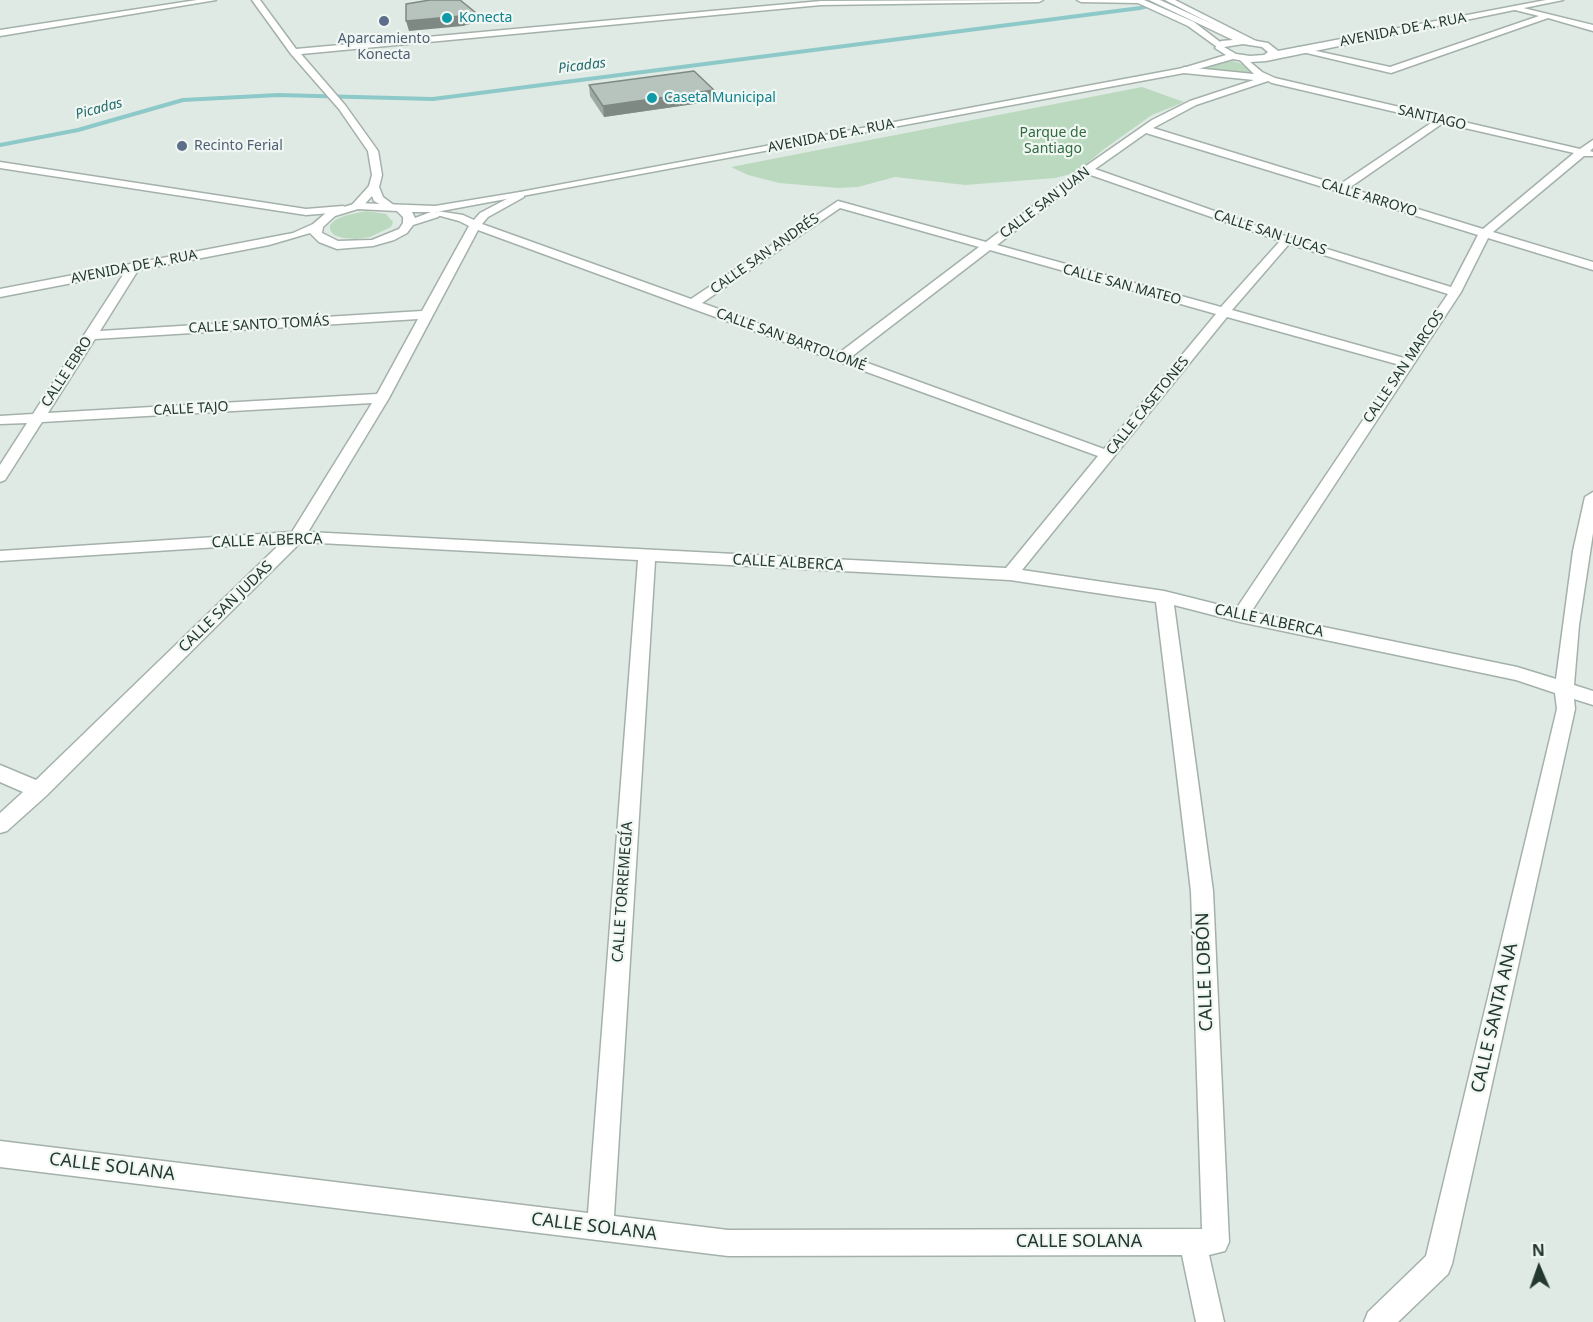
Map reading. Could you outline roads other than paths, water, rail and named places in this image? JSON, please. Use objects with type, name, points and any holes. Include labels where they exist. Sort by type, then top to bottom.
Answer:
[{"type":"street","points":[[0,33],[212,0]]},
{"type":"street","points":[[256,0],[294,52],[342,107],[373,150],[377,175],[374,187],[357,206]]},
{"type":"street","points":[[294,52],[819,1],[1039,0]]},
{"type":"street","points":[[1081,0],[1154,2],[1247,41]]},
{"type":"street","name":"AVENIDA DE A. RUA","points":[[479,214],[520,195],[1184,70],[1238,57],[1269,56],[1558,0]]},
{"type":"street","points":[[1154,2],[1247,41]]},
{"type":"street","name":"SANTIAGO","points":[[1154,2],[1191,24],[1269,79],[1587,153]]},
{"type":"street","points":[[1518,8],[1593,28]]},
{"type":"street","points":[[1298,50],[1391,70],[1547,16]]},
{"type":"street","points":[[1214,29],[1212,32],[1221,45],[1247,41]]},
{"type":"street","name":"AVENIDA DE A. RUA","points":[[1247,41],[1264,45],[1318,46]]},
{"type":"street","name":"AVENIDA DE A. RUA","points":[[1184,70],[1207,58],[1221,45]]},
{"type":"street","points":[[1264,45],[1273,50],[1269,56],[1265,73],[1269,79]]},
{"type":"street","points":[[1184,70],[1269,79]]},
{"type":"street","name":"CALLE SAN JUAN","points":[[841,358],[1087,170],[1145,129],[1193,103],[1269,79]]},
{"type":"street","points":[[1340,189],[1441,120]]},
{"type":"street","name":"CALLE ARROYO","points":[[1145,129],[1593,267]]},
{"type":"street","name":"CALLE SAN MARCOS","points":[[1240,616],[1455,292],[1485,233],[1587,153],[1593,143]]},
{"type":"street","points":[[0,165],[306,212],[357,206],[389,206],[401,209],[479,214]]},
{"type":"street","name":"CALLE SAN LUCAS","points":[[1087,170],[1287,240],[1455,292]]},
{"type":"street","points":[[374,187],[378,199],[389,206]]},
{"type":"street","name":"CALLE SAN MATEO","points":[[838,204],[1407,363]]},
{"type":"street","name":"CALLE SAN ANDRÉS","points":[[692,304],[838,204]]},
{"type":"street","name":"AVENIDA DE A. RUA","points":[[0,293],[269,242],[297,235],[343,209]]},
{"type":"street","points":[[401,209],[409,216],[409,223],[441,213],[479,214]]},
{"type":"street","points":[[306,212],[319,224],[316,234],[323,240]]},
{"type":"street","points":[[441,213],[463,218],[479,214]]},
{"type":"street","name":"CALLE SAN BARTOLOMÉ","points":[[479,214],[692,304],[1108,455]]},
{"type":"street","name":"CALLE SAN JUDAS","points":[[0,825],[39,790],[297,537],[382,398],[479,214]]},
{"type":"street","name":"AVENIDA DE A. RUA","points":[[269,242],[323,240],[337,245],[373,243],[403,231],[409,223]]},
{"type":"street","name":"CALLE CASETONES","points":[[1010,574],[1224,313],[1287,240]]},
{"type":"street","name":"CALLE EBRO","points":[[0,477],[134,267]]},
{"type":"street","name":"CALLE SANTO TOMÁS","points":[[91,335],[427,315]]},
{"type":"street","name":"CALLE TAJO","points":[[0,420],[382,398]]},
{"type":"street","name":"CALLE SANTA ANA","points":[[1378,1322],[1438,1264],[1566,709],[1564,691],[1570,625],[1581,551],[1593,497]]},
{"type":"street","name":"CALLE ALBERCA","points":[[0,556],[297,537],[1010,574],[1164,597],[1240,616],[1517,674],[1564,691],[1593,698]]},
{"type":"street","name":"CALLE TORREMEGÍA","points":[[600,1228],[647,556]]},
{"type":"street","name":"CALLE LOBÓN","points":[[1164,597],[1202,903],[1216,1242],[1192,1242]]},
{"type":"street","points":[[0,773],[39,790]]},
{"type":"street","name":"CALLE SOLANA","points":[[0,1154],[728,1243],[1192,1242]]},
{"type":"street","points":[[1192,1242],[1210,1322]]},
{"type":"waterway","name":"Picadas","points":[[0,145],[78,130],[183,100],[278,95],[433,99],[1140,8],[1170,0]]},
{"type":"place","name":"Konecta","points":[[447,18]]},
{"type":"place","name":"Aparcamiento Konecta","points":[[384,21]]},
{"type":"place","name":"Caseta Municipal","points":[[652,98]]},
{"type":"place","name":"Recinto Ferial","points":[[182,146]]},
{"type":"park label","name":"Parque de Santiago","points":[[1053,142]]}]
